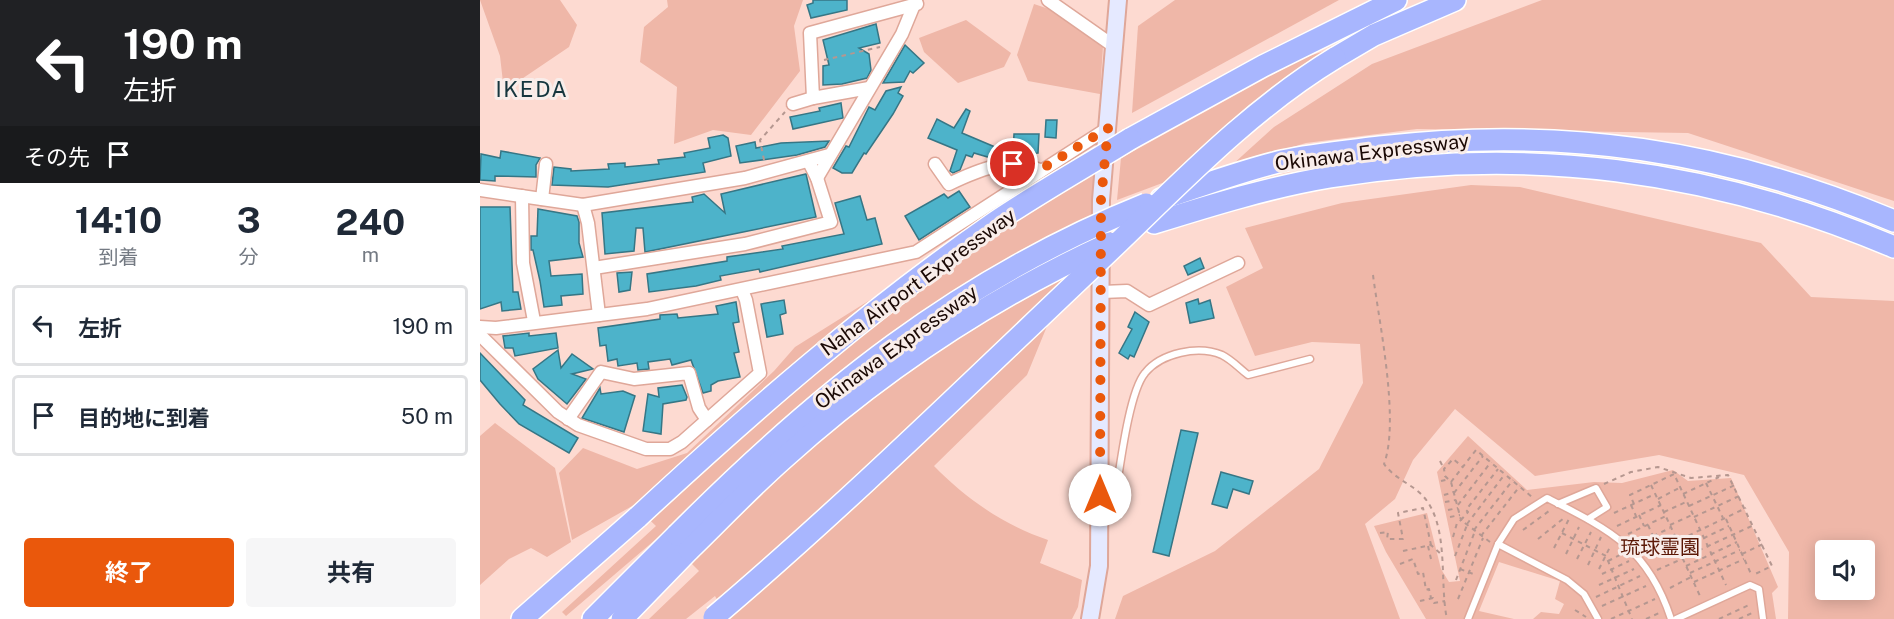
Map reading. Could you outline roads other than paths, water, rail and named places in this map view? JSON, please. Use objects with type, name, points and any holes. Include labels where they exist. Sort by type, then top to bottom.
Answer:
[{"type":"highway","name":"Naha Airport Expressway","points":[[522,619],[638,517],[723,437],[838,339],[997,221],[1130,139],[1396,0]]},
{"type":"highway","points":[[713,618],[952,404],[1221,146],[1265,108],[1311,73],[1374,35],[1455,0]]},
{"type":"highway","name":"Okinawa Expressway","points":[[622,619],[683,542],[779,436],[908,334],[977,287],[1061,242],[1150,214],[1283,161],[1413,143],[1484,138],[1533,138],[1630,147],[1736,168],[1815,190],[1894,221]]},
{"type":"highway","name":"Okinawa Expressway","points":[[1150,214],[1210,205],[1329,178],[1392,169],[1536,162],[1683,180],[1807,213],[1894,247]]},
{"type":"highway","name":"Okinawa Expressway","points":[[593,619],[683,542]]},
{"type":"main road","points":[[1090,619],[1099,566],[1101,200],[1118,0]]},
{"type":"street","points":[[1048,0],[1115,47]]},
{"type":"street","points":[[817,178],[855,110],[896,44],[916,2]]},
{"type":"street","points":[[813,98],[810,33],[916,2]]},
{"type":"street","points":[[793,104],[869,88]]},
{"type":"street","points":[[840,93],[855,110]]},
{"type":"street","points":[[480,327],[496,328],[534,321],[599,315],[742,290],[916,252],[1108,128]]},
{"type":"street","points":[[480,190],[583,205],[745,178],[829,155]]},
{"type":"street","points":[[594,268],[745,244],[831,222],[817,178],[808,162]]},
{"type":"street","points":[[542,199],[546,164]]},
{"type":"street","points":[[935,164],[949,184],[989,167],[1013,164],[1040,170]]},
{"type":"street","points":[[522,196],[523,263],[534,321]]},
{"type":"street","points":[[583,205],[588,223],[599,315]]},
{"type":"street","points":[[1102,292],[1127,291],[1149,305],[1238,263]]},
{"type":"street","points":[[480,335],[558,412],[568,419],[591,431],[646,449],[670,449],[682,442],[760,373],[742,290]]},
{"type":"street","points":[[568,419],[601,372],[634,379],[689,373],[699,408],[707,420]]},
{"type":"lane","points":[[1100,511],[1114,504],[1135,394],[1144,374],[1153,366],[1170,356],[1190,351],[1221,354],[1248,375],[1310,359]]},
{"type":"lane","points":[[1558,504],[1596,488],[1607,507],[1590,520]]},
{"type":"lane","points":[[1468,619],[1498,546],[1514,519],[1547,498],[1618,537],[1627,550],[1640,558],[1662,591],[1671,619]]},
{"type":"lane","points":[[1498,546],[1550,569],[1580,590],[1598,619]]},
{"type":"lane","points":[[1676,619],[1750,585],[1759,589],[1763,619]]},
{"type":"district","name":"IKEDA","points":[[532,89]]},
{"type":"park label","name":"琉球霊園","points":[[1660,547]]}]
